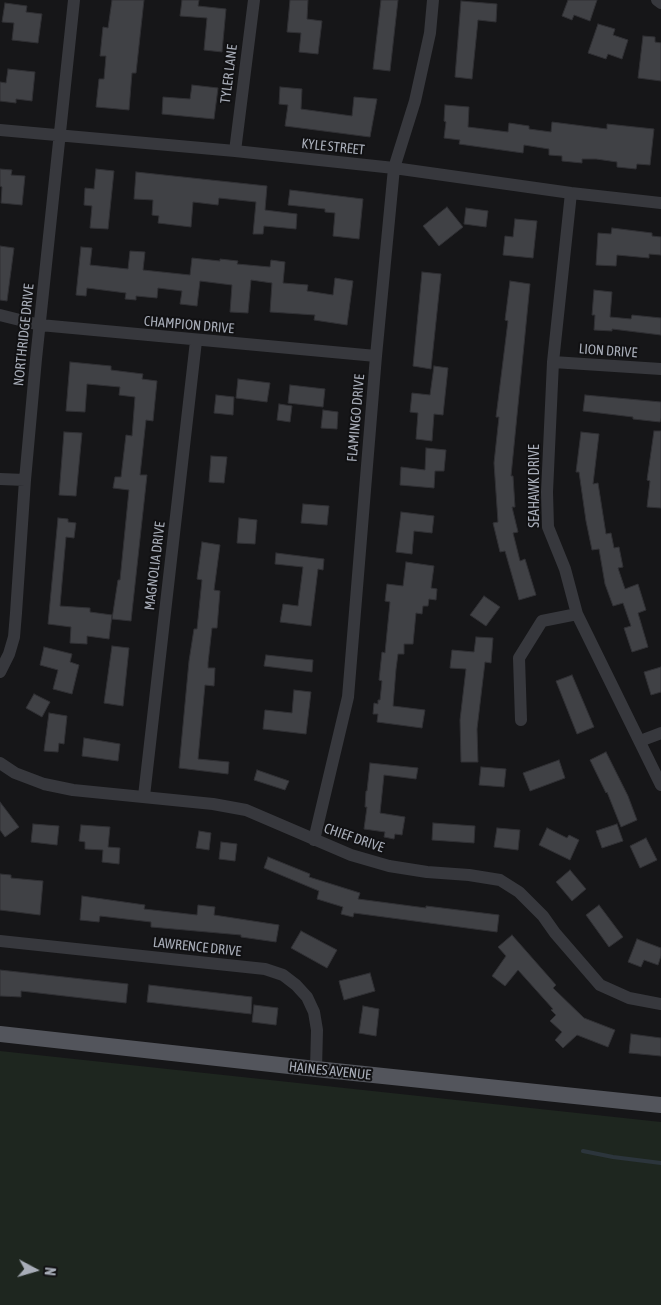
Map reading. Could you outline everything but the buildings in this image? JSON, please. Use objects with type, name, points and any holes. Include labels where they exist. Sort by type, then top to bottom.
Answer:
[{"type":"main road","name":"HAINES AVENUE","points":[[0,1034],[661,1105]]},
{"type":"street","name":"NORTHRIDGE DRIVE","points":[[0,672],[9,654],[14,637],[25,480],[74,0]]},
{"type":"street","name":"TYLER LANE","points":[[235,151],[254,0]]},
{"type":"street","name":"FLAMINGO DRIVE","points":[[314,840],[348,698],[376,356],[394,168],[419,82],[430,34],[433,0]]},
{"type":"street","points":[[657,0],[661,3]]},
{"type":"street","name":"KYLE STREET","points":[[0,130],[60,134],[394,168],[571,193],[661,203]]},
{"type":"street","name":"SEAHAWK DRIVE","points":[[571,193],[553,362],[547,492],[548,527],[565,569],[577,614],[661,785]]},
{"type":"street","name":"CHAMPION DRIVE","points":[[0,315],[40,325],[376,356]]},
{"type":"street","name":"MAGNOLIA DRIVE","points":[[144,796],[196,340]]},
{"type":"street","name":"LION DRIVE","points":[[553,362],[661,369]]},
{"type":"street","points":[[0,478],[25,480]]},
{"type":"street","points":[[521,720],[519,658],[542,621],[577,614]]},
{"type":"street","points":[[640,741],[661,732]]},
{"type":"street","name":"CHIEF DRIVE","points":[[0,764],[16,774],[44,784],[73,790],[144,796],[246,810],[351,855],[389,866],[500,880],[519,892],[543,916],[555,933],[600,985],[629,998],[661,1004]]},
{"type":"street","name":"LAWRENCE DRIVE","points":[[0,941],[265,969],[283,976],[307,996],[314,1012],[317,1030],[316,1069]]},
{"type":"shaded area","points":[[0,1051],[661,1122],[661,1305],[0,1305]]},
{"type":"waterway","points":[[583,1151],[661,1163]]}]
